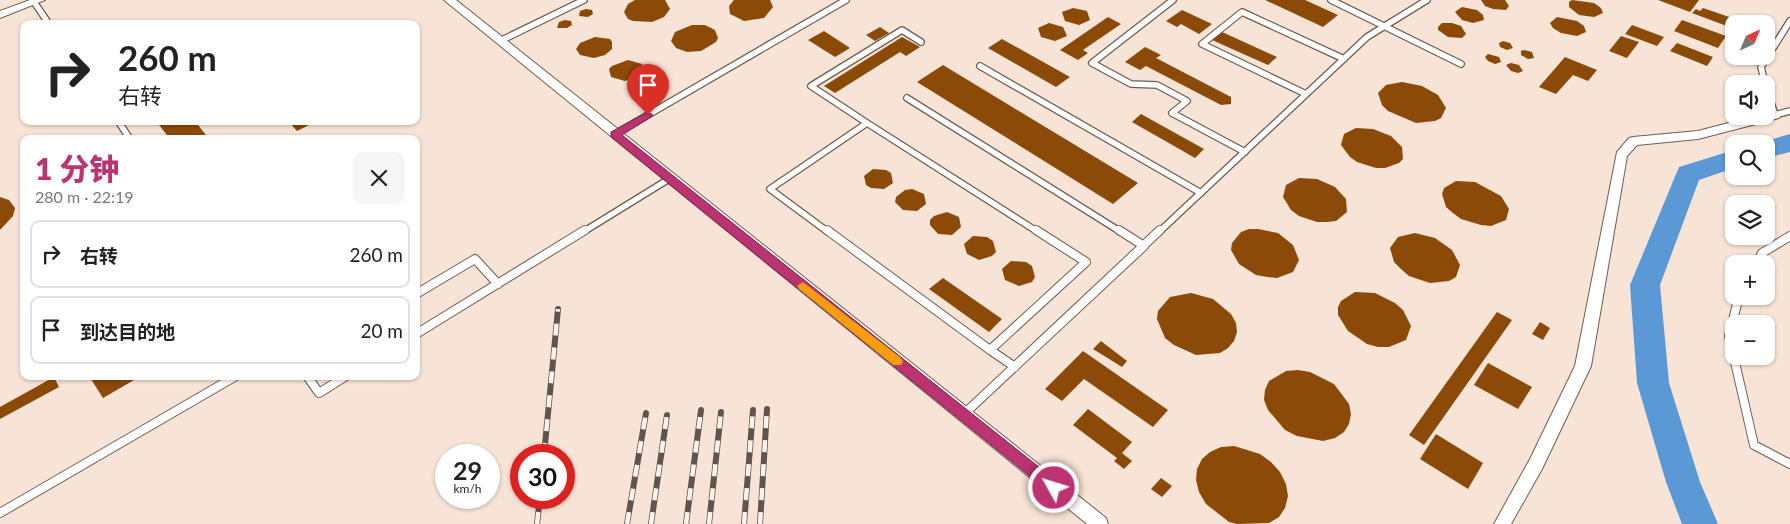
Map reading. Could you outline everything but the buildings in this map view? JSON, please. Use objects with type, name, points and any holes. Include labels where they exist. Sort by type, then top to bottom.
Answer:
[{"type":"street","points":[[449,0],[502,40],[669,179],[1100,524]]},
{"type":"street","points":[[0,15],[37,1]]},
{"type":"street","points":[[1502,524],[1536,464],[1583,366],[1621,155],[1633,141],[1698,135],[1736,125]]},
{"type":"lane","points":[[502,40],[584,0]]},
{"type":"lane","points":[[615,134],[846,0]]},
{"type":"lane","points":[[1173,0],[1092,62],[1131,84],[1157,85],[1186,101],[1172,113],[1245,152]]},
{"type":"lane","points":[[1331,0],[1461,64]]},
{"type":"lane","points":[[963,415],[1367,37],[1427,0]]},
{"type":"lane","points":[[37,1],[48,20]]},
{"type":"lane","points":[[1306,94],[1202,44],[1242,12],[1344,59]]},
{"type":"lane","points":[[1764,75],[1762,67],[1790,21]]},
{"type":"lane","points":[[921,42],[902,30],[811,86],[1086,262],[990,350]]},
{"type":"lane","points":[[980,66],[1201,193]]},
{"type":"lane","points":[[907,98],[1144,246]]},
{"type":"lane","points":[[1775,115],[1790,111]]},
{"type":"lane","points":[[867,123],[770,190],[1014,367]]},
{"type":"lane","points":[[420,332],[669,179]]},
{"type":"lane","points":[[1760,255],[1762,252],[1790,236]]},
{"type":"lane","points":[[963,415],[1137,253]]},
{"type":"lane","points":[[420,292],[475,259],[498,284]]},
{"type":"lane","points":[[1737,305],[1729,336],[1754,445],[1790,464]]},
{"type":"lane","points":[[0,513],[229,380]]},
{"type":"lane","points":[[310,380],[319,393],[340,380]]},
{"type":"waterway","points":[[1775,147],[1790,143]]},
{"type":"waterway","points":[[1700,524],[1683,482],[1653,383],[1645,285],[1688,174],[1725,162]]},
{"type":"railway","points":[[545,444],[558,309]]},
{"type":"railway","points":[[760,524],[767,409]]},
{"type":"railway","points":[[686,524],[701,410]]},
{"type":"railway","points":[[744,524],[753,410]]},
{"type":"railway","points":[[709,524],[721,412]]},
{"type":"railway","points":[[627,524],[646,413]]},
{"type":"railway","points":[[651,524],[667,415]]},
{"type":"railway","points":[[537,524],[539,509]]},
{"type":"slow traffic","points":[[803,286],[897,362]]},
{"type":"route","points":[[648,115],[615,134],[1054,488]]}]
